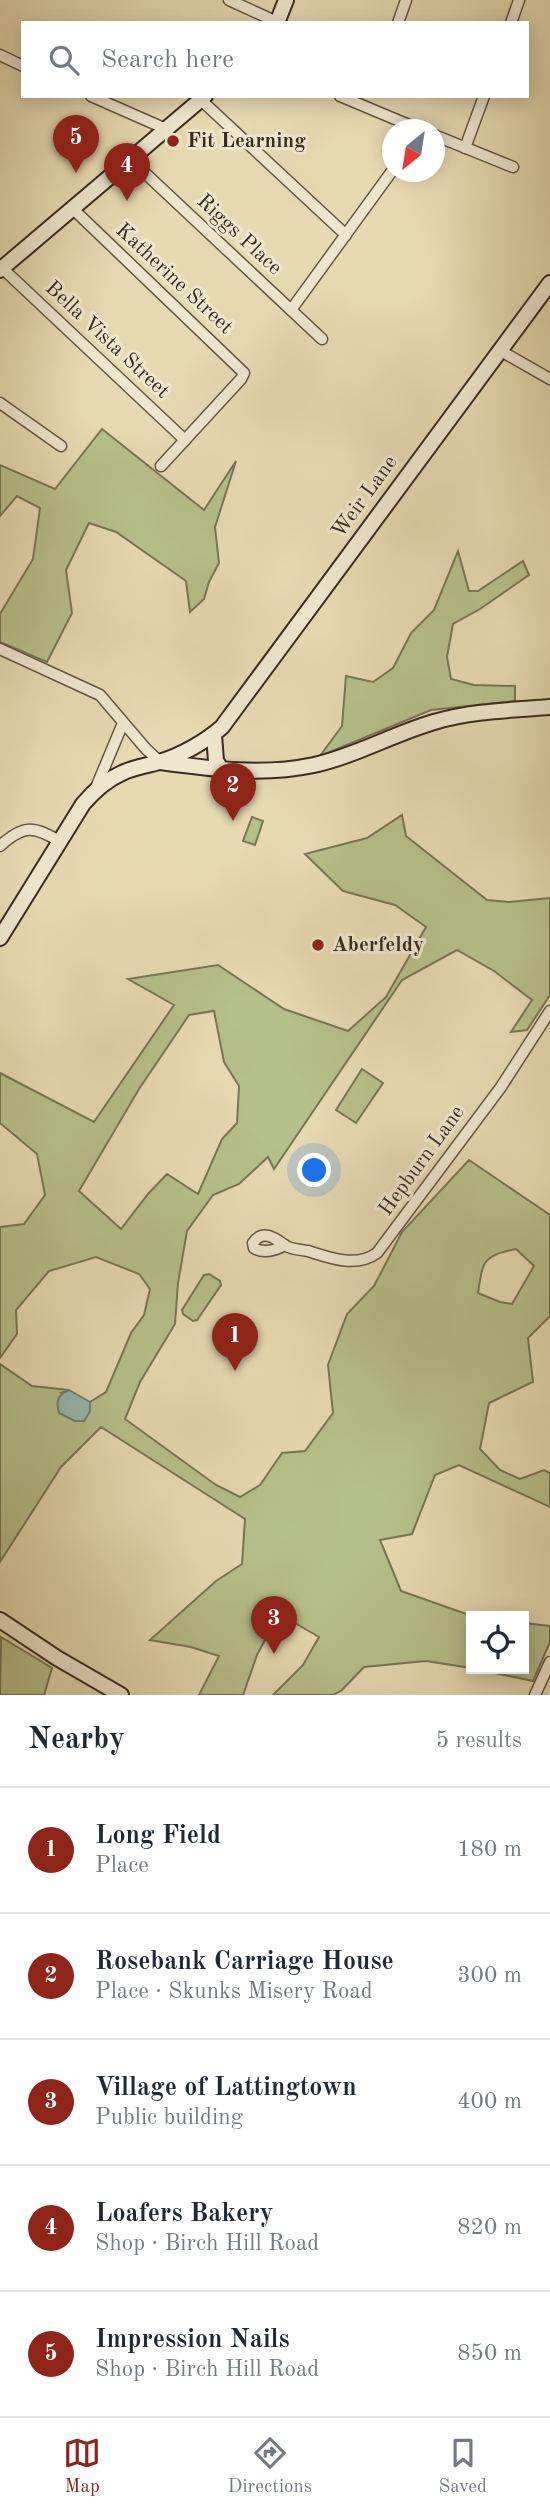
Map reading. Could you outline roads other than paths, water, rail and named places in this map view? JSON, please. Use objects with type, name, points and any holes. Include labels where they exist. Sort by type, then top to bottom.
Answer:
[{"type":"street","points":[[229,0],[275,21]]},
{"type":"street","points":[[277,21],[286,0]]},
{"type":"street","points":[[399,21],[406,0]]},
{"type":"street","points":[[512,21],[519,0]]},
{"type":"street","points":[[0,55],[21,65]]},
{"type":"street","points":[[96,98],[166,129]]},
{"type":"street","points":[[1,269],[203,98],[346,235]]},
{"type":"street","points":[[345,98],[394,119]]},
{"type":"street","points":[[367,107],[370,98]]},
{"type":"street","points":[[465,148],[483,98]]},
{"type":"street","points":[[445,139],[513,167]]},
{"type":"street","name":"Riggs Place","points":[[130,159],[322,339]]},
{"type":"street","points":[[291,310],[385,182]]},
{"type":"street","name":"Katherine Street","points":[[72,208],[243,370],[242,379],[185,440]]},
{"type":"street","name":"Bella Vista Street","points":[[1,269],[185,440]]},
{"type":"street","name":"Weir Lane","points":[[160,762],[214,735],[240,704],[550,283]]},
{"type":"street","points":[[501,351],[550,379]]},
{"type":"street","points":[[0,404],[61,446]]},
{"type":"street","points":[[161,466],[185,440]]},
{"type":"street","points":[[0,649],[100,695],[160,762]]},
{"type":"street","points":[[0,938],[83,804],[94,792],[133,768],[160,762],[258,773],[314,765],[335,760],[443,719],[550,707]]},
{"type":"street","points":[[94,792],[123,723]]},
{"type":"street","points":[[214,735],[216,761],[222,770]]},
{"type":"street","points":[[0,846],[25,829],[42,831],[61,842]]},
{"type":"street","name":"Hepburn Lane","points":[[285,1245],[355,1262],[377,1253],[496,1093],[550,1011]]},
{"type":"street","points":[[0,1620],[121,1695]]},
{"type":"street","points":[[535,1695],[550,1662]]},
{"type":"water","points":[[69,1390],[90,1402],[90,1411],[84,1421],[75,1421],[59,1413],[58,1399]]},
{"type":"place","name":"Fit Learning","points":[[173,141]]},
{"type":"place","name":"Impression Nails","points":[[76,173]]},
{"type":"place","name":"Loafers Bakery","points":[[127,201]]},
{"type":"place","name":"Rosebank Carriage House","points":[[233,821]]},
{"type":"place","name":"Aberfeldy","points":[[318,945]]},
{"type":"place","name":"Long Field","points":[[235,1371]]},
{"type":"place","name":"Village of Lattingtown","points":[[274,1654]]}]
